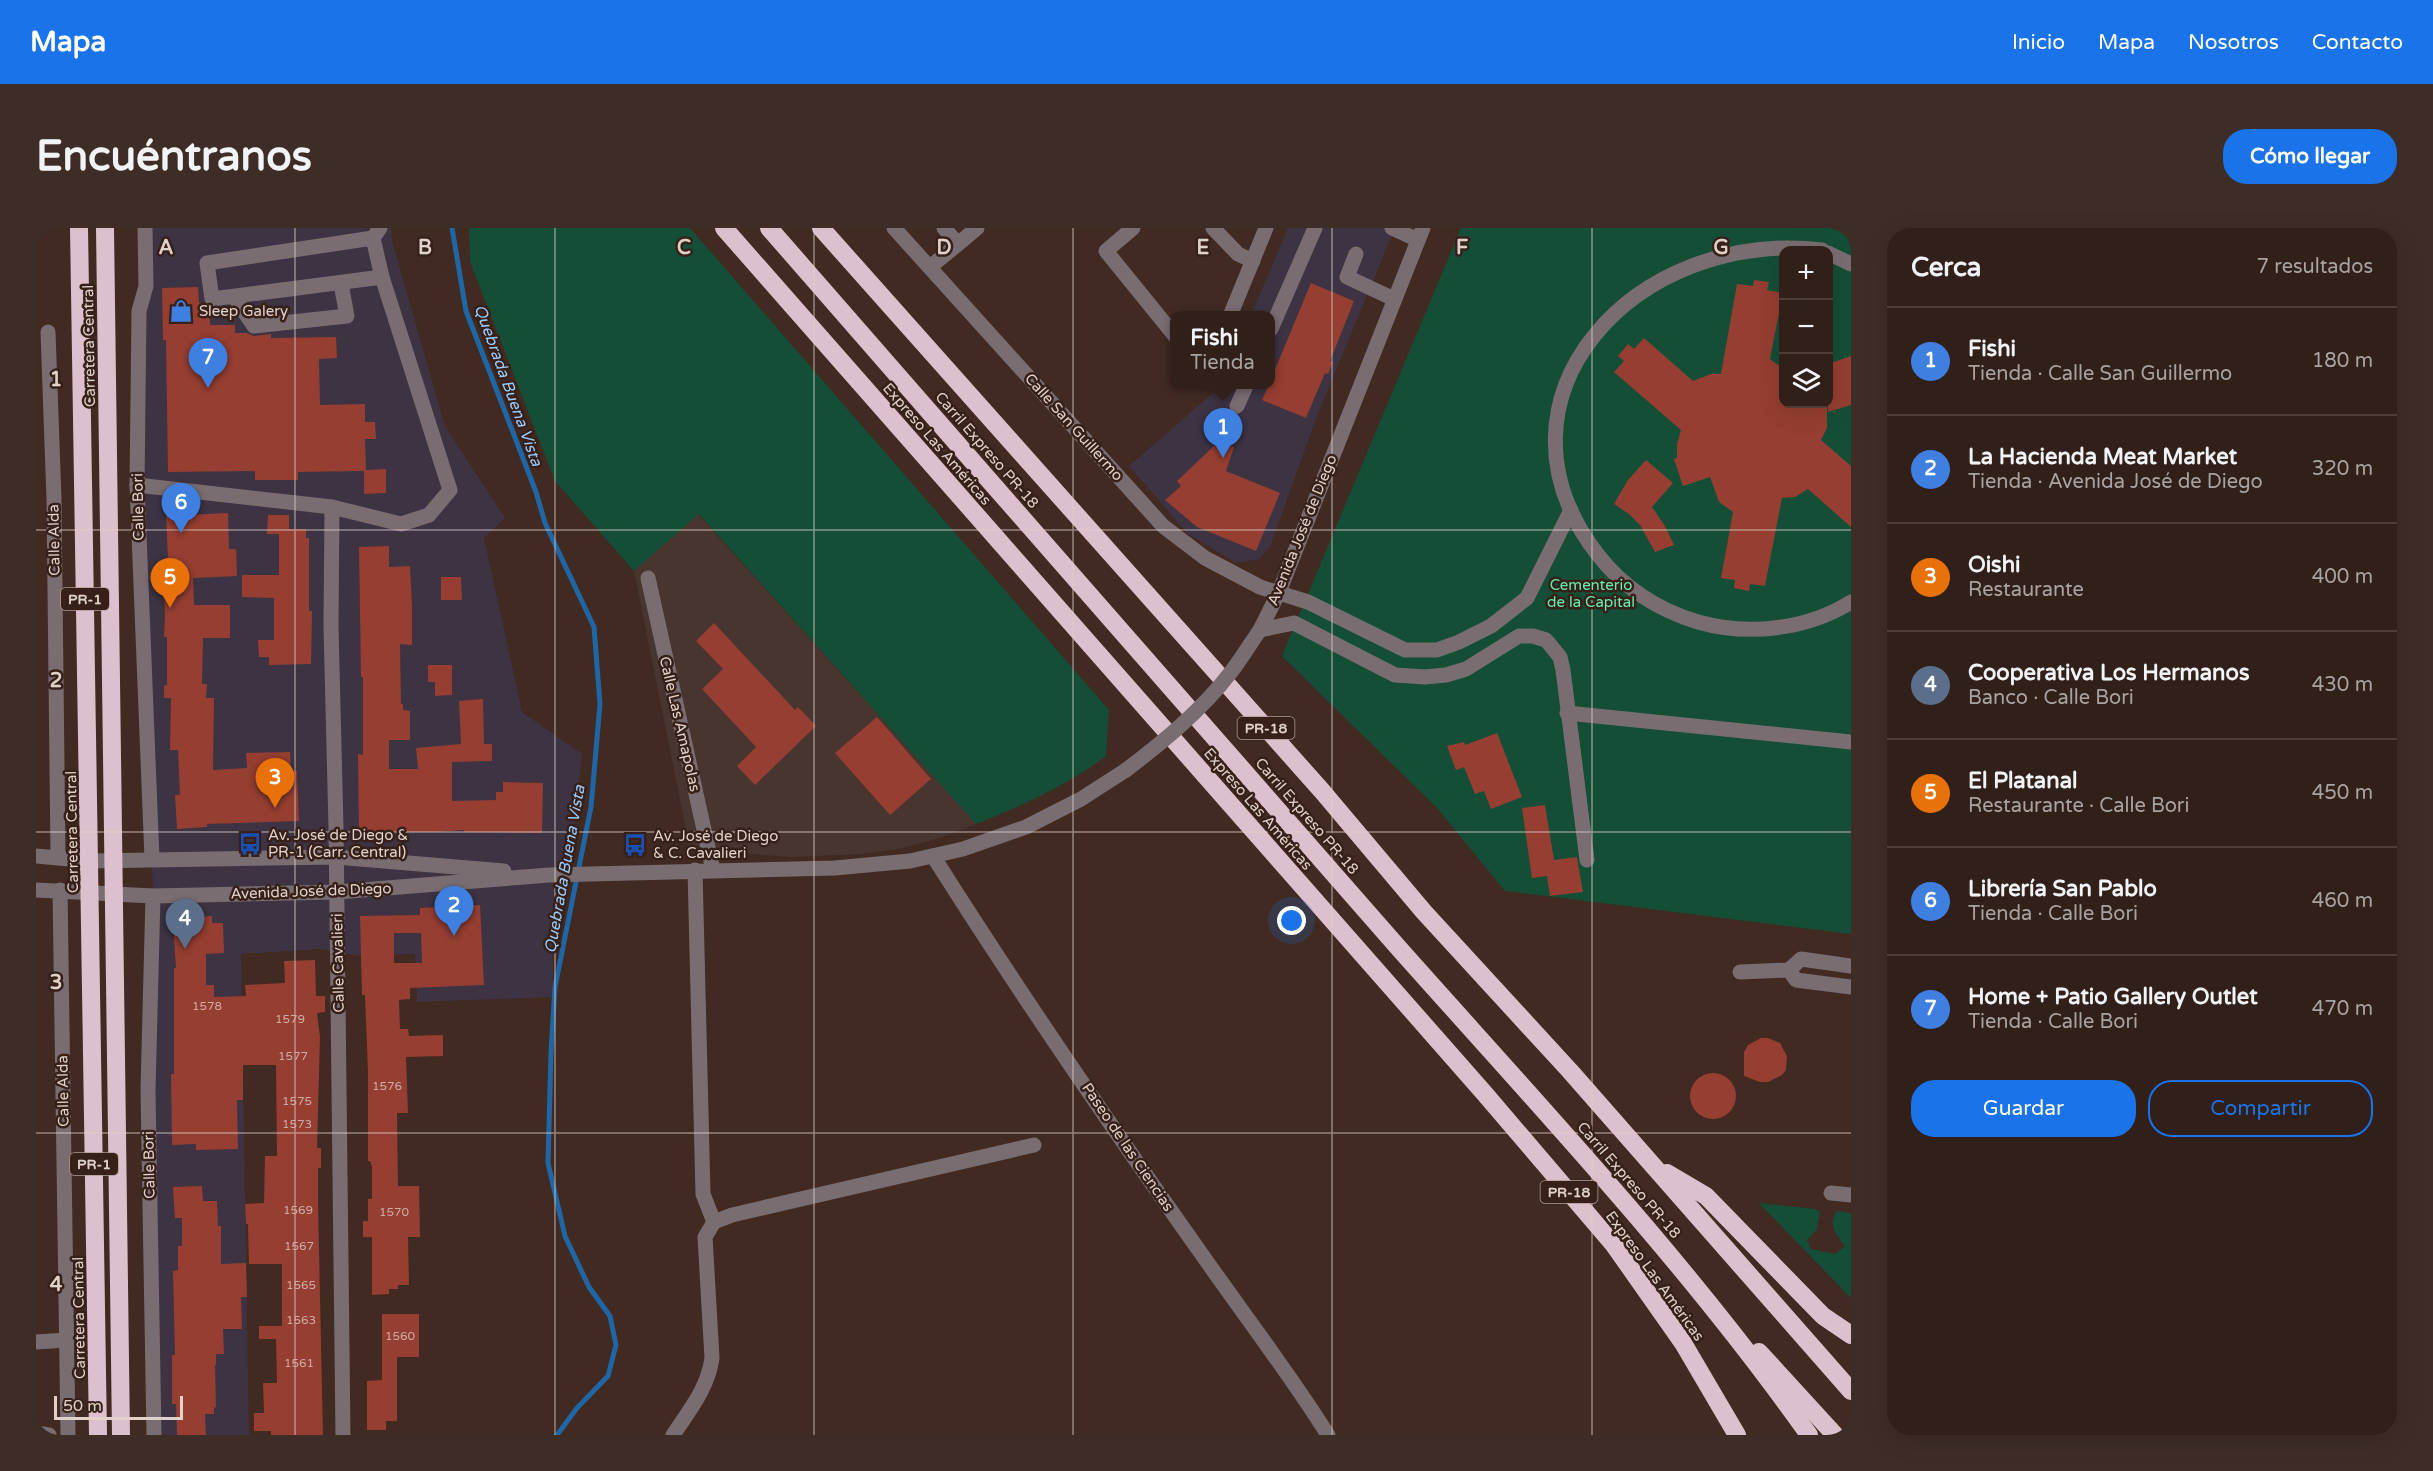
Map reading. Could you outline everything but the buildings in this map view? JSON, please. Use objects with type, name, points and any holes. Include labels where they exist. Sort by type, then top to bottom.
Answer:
[{"type":"highway","name":"Carretera Central","points":[[79,228],[98,1435]]},
{"type":"highway","name":"Carretera Central","points":[[105,228],[121,1435]]},
{"type":"highway","name":"Expreso Las Américas","points":[[724,228],[1477,1085],[1614,1245],[1683,1343],[1737,1435]]},
{"type":"highway","name":"Carril Expreso PR-18","points":[[769,228],[1398,948],[1545,1110],[1720,1317],[1809,1435]]},
{"type":"highway","name":"PR-18","points":[[821,228],[1322,791],[1424,912],[1570,1071],[1851,1391]]},
{"type":"highway","points":[[1650,1162],[1706,1196],[1823,1316],[1851,1335]]},
{"type":"highway","points":[[1720,1317],[1757,1351],[1834,1435]]},
{"type":"street","name":"Calle Bori","points":[[145,228],[146,286],[139,311],[137,484],[152,859]]},
{"type":"street","name":"Calle San Guillermo","points":[[894,228],[1163,526],[1205,558],[1240,578],[1260,587],[1308,602],[1405,650],[1437,650],[1459,642],[1491,626],[1527,598],[1571,510]]},
{"type":"street","points":[[944,228],[958,244]]},
{"type":"street","points":[[930,267],[977,228]]},
{"type":"street","points":[[1133,228],[1106,251],[1170,330]]},
{"type":"street","points":[[1213,228],[1238,254],[1253,261]]},
{"type":"street","points":[[1232,311],[1266,228]]},
{"type":"street","points":[[1275,320],[1315,228]]},
{"type":"street","points":[[1392,228],[1420,234]]},
{"type":"street","points":[[137,484],[332,507],[401,524],[429,515],[450,490],[382,277],[376,233],[207,263],[212,299],[382,277]]},
{"type":"street","name":"Avenida José de Diego","points":[[36,890],[153,896],[337,892],[549,875],[835,868],[910,861],[963,849],[1026,827],[1081,799],[1154,749],[1195,711],[1230,673],[1260,630],[1280,592],[1420,234]]},
{"type":"street","points":[[1734,239],[1786,241],[1806,246]]},
{"type":"street","points":[[1356,254],[1347,277],[1394,299]]},
{"type":"street","points":[[1833,255],[1851,264]]},
{"type":"street","points":[[234,297],[254,326],[347,316],[341,284]]},
{"type":"street","points":[[1614,296],[1587,329],[1577,347],[1569,366],[1558,407],[1557,449],[1564,490],[1571,510],[1591,545],[1617,576],[1650,601],[1686,619],[1726,628],[1767,629],[1807,621],[1851,602]]},
{"type":"street","name":"Calle Alda","points":[[48,332],[54,499],[58,856]]},
{"type":"street","points":[[1237,406],[1244,389]]},
{"type":"street","name":"Calle Cavalieri","points":[[332,507],[331,627],[337,892],[343,1435]]},
{"type":"street","name":"Calle Las Amapolas","points":[[648,578],[713,870]]},
{"type":"street","points":[[1260,630],[1294,623],[1395,675],[1425,677],[1446,675],[1466,669],[1519,636],[1533,636],[1546,640],[1560,657],[1587,860]]},
{"type":"street","points":[[1567,713],[1851,742]]},
{"type":"street","name":"Avenida José de Diego","points":[[36,856],[58,856],[90,861],[336,857],[549,875]]},
{"type":"street","name":"Paseo de las Ciencias","points":[[933,856],[987,940],[1203,1256],[1303,1394],[1328,1435]]},
{"type":"street","points":[[695,870],[703,1194],[714,1222]]},
{"type":"street","name":"Calle Alda","points":[[60,890],[68,1435]]},
{"type":"street","name":"Calle Bori","points":[[153,896],[148,1090],[154,1435]]},
{"type":"street","points":[[1740,972],[1789,970],[1801,959],[1851,966]]},
{"type":"street","points":[[1789,970],[1796,980],[1851,987]]},
{"type":"street","points":[[673,1435],[698,1399],[710,1371],[705,1237],[714,1222],[732,1215],[1034,1145]]},
{"type":"street","points":[[1831,1193],[1851,1195]]},
{"type":"street","points":[[36,1342],[66,1340]]},
{"type":"street","points":[[36,1433],[50,1435]]},
{"type":"shaded area","points":[[145,228],[391,228],[392,241],[445,426],[505,518],[484,538],[522,712],[582,754],[573,842],[551,921],[554,997],[417,1002],[415,954],[360,956],[321,949],[241,954],[249,1435],[154,1435],[153,896],[137,485]]},
{"type":"shaded area","points":[[1288,228],[1395,228],[1317,416],[1270,547],[1259,559],[1236,563],[1187,533],[1129,466],[1217,389],[1275,389],[1275,311],[1253,311]]},
{"type":"shaded area","points":[[698,514],[976,824],[943,837],[903,848],[861,854],[791,857],[690,849],[634,571]]},
{"type":"green space","points":[[469,228],[690,228],[1109,710],[1106,756],[1075,777],[1043,794],[976,824],[699,514],[634,571],[555,481],[470,262]]},
{"type":"green space","name":"Cementerio de la Capital","points":[[1461,228],[1851,228],[1851,934],[1505,891],[1438,809],[1282,656]]},
{"type":"green space","points":[[1759,1203],[1816,1209],[1820,1212],[1817,1229],[1807,1240],[1811,1249],[1835,1254],[1845,1246],[1834,1230],[1834,1216],[1837,1211],[1851,1213],[1851,1298]]},
{"type":"waterway","name":"Quebrada Buena Vista","points":[[452,228],[466,311],[536,492],[545,523],[594,627],[600,704],[591,807],[555,987],[548,1163],[565,1236],[589,1287],[610,1316],[616,1345],[608,1376],[577,1408],[557,1435]]},
{"type":"place","name":"Sleep Galery","points":[[181,311]]},
{"type":"place","name":"Home + Patio Gallery Outlet","points":[[208,388]]},
{"type":"place","name":"Fishi","points":[[1223,458]]},
{"type":"place","name":"Librería San Pablo","points":[[181,533]]},
{"type":"place","name":"El Platanal","points":[[170,608]]},
{"type":"place","name":"Oishi","points":[[275,808]]},
{"type":"place","name":"Av. José de Diego & PR-1 (Carr. Central)","points":[[250,844]]},
{"type":"place","name":"Av. José de Diego & C. Cavalieri","points":[[635,845]]},
{"type":"place","name":"La Hacienda Meat Market","points":[[454,936]]},
{"type":"place","name":"Cooperativa Los Hermanos","points":[[185,949]]}]
